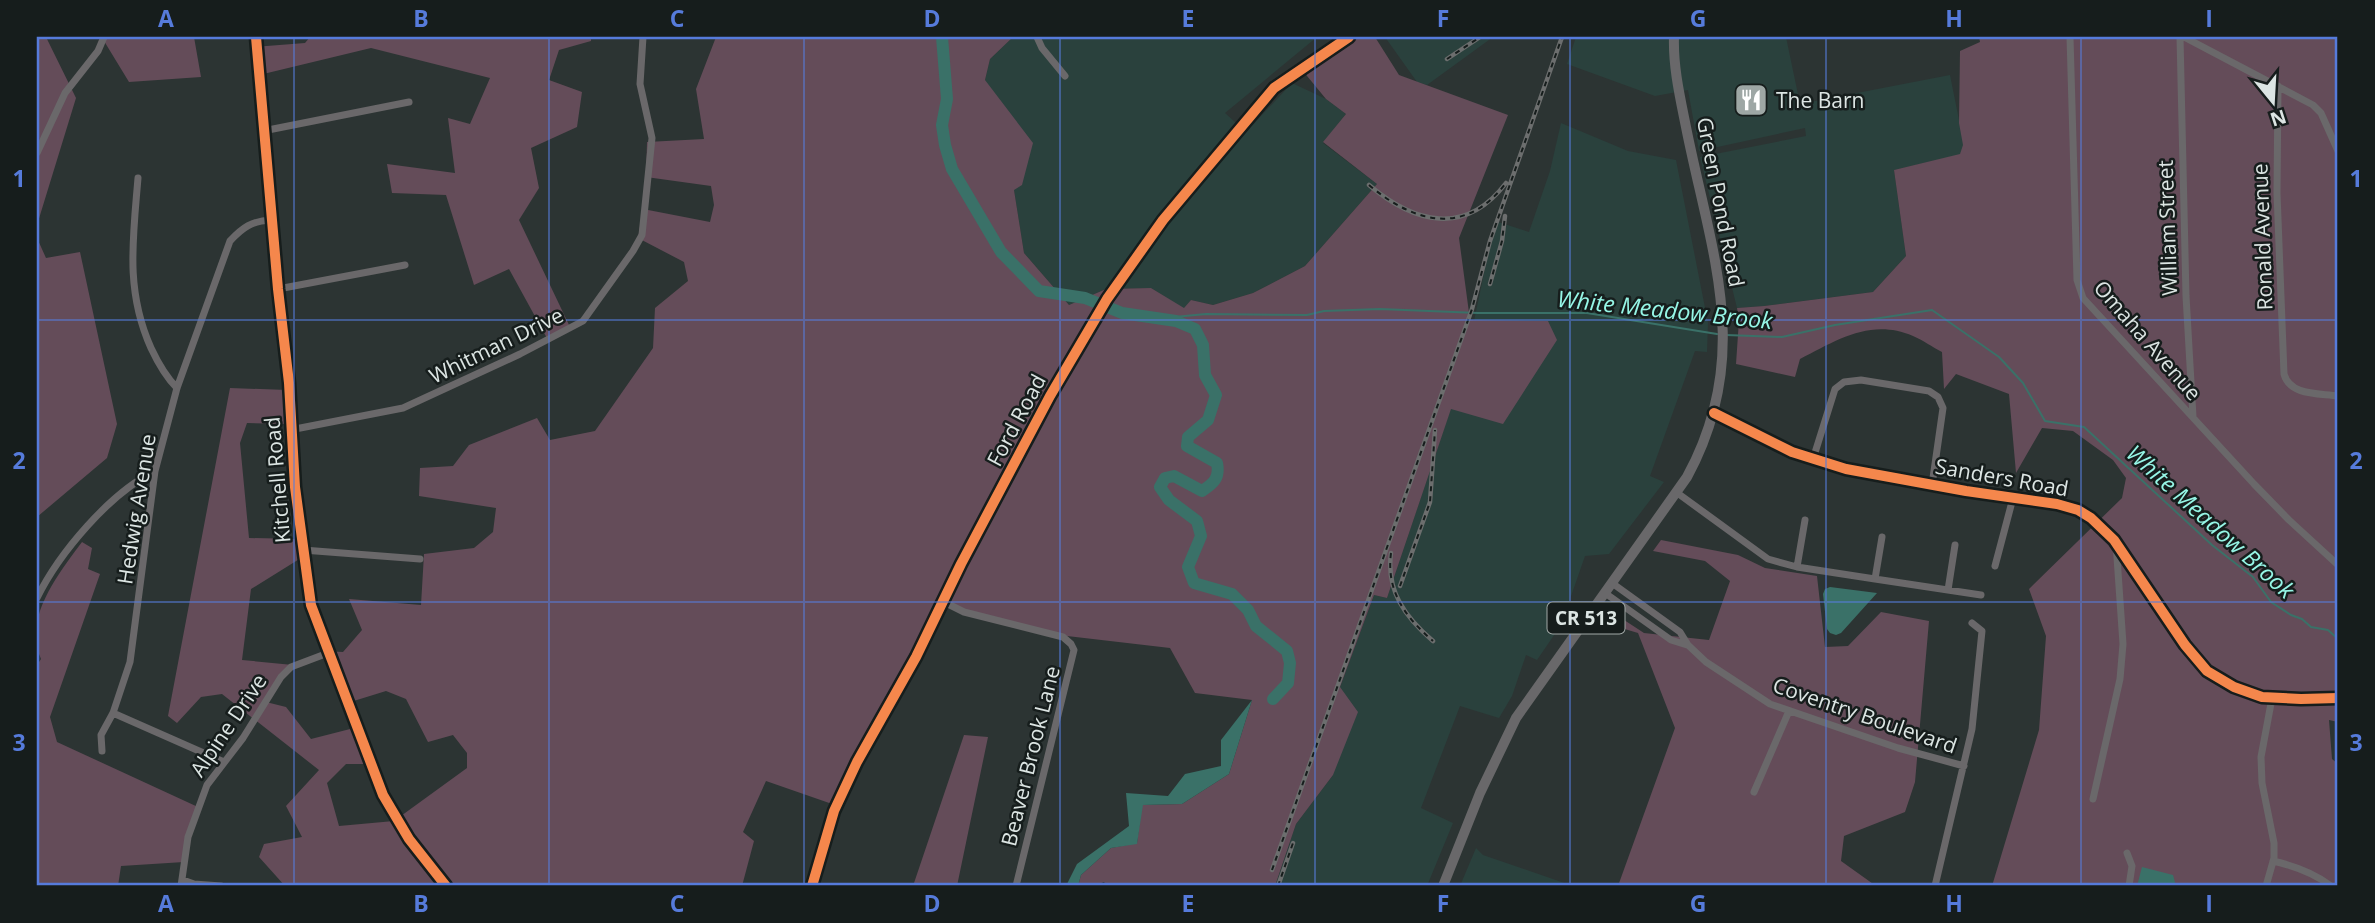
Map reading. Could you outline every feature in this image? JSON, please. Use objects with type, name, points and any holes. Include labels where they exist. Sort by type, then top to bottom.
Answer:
[{"type":"main road","name":"Green Pond Road","points":[[1443,886],[1485,783],[1516,718],[1676,492],[1696,460],[1714,413],[1721,381],[1724,325],[1719,286],[1678,84],[1674,37]]},
{"type":"street","points":[[37,153],[65,93],[98,51],[104,37]]},
{"type":"street","name":"Kitchell Road","points":[[257,37],[271,220],[289,383],[290,430],[311,605],[383,795],[409,839],[446,886]]},
{"type":"street","name":"Whitman Drive","points":[[290,430],[403,408],[520,354],[583,321],[634,251],[642,235],[652,138],[640,84],[643,37]]},
{"type":"street","points":[[1037,37],[1042,48],[1065,76]]},
{"type":"street","name":"Ford Road","points":[[812,886],[842,792],[1050,396],[1107,299],[1169,212],[1274,88],[1349,37]]},
{"type":"street","name":"Omaha Avenue","points":[[2070,37],[2079,291],[2288,520],[2338,565]]},
{"type":"street","points":[[2182,37],[2313,105],[2321,113],[2338,151]]},
{"type":"street","name":"William Street","points":[[2182,37],[2186,296],[2193,418]]},
{"type":"street","name":"Ronald Avenue","points":[[2278,86],[2277,180],[2284,374],[2289,385],[2301,391],[2338,396]]},
{"type":"street","points":[[263,131],[409,103]]},
{"type":"street","points":[[138,178],[132,270],[136,304],[156,358],[166,378],[177,388]]},
{"type":"street","name":"Hedwig Avenue","points":[[102,751],[101,735],[113,713],[131,662],[155,471],[177,388],[230,241],[243,227],[255,221],[271,220]]},
{"type":"street","points":[[278,289],[405,265]]},
{"type":"street","points":[[1813,459],[1835,389],[1844,382],[1861,380],[1929,391],[1938,397],[1943,408],[1932,485]]},
{"type":"street","name":"Sanders Road","points":[[1714,413],[1792,452],[1859,472],[2057,504],[2078,510],[2103,528],[2116,542],[2185,645],[2207,671],[2234,687],[2272,698],[2338,698]]},
{"type":"street","points":[[37,598],[53,569],[83,531],[140,479],[155,471]]},
{"type":"street","points":[[1676,492],[1768,559],[1797,567],[1981,595]]},
{"type":"street","points":[[1995,566],[2013,498]]},
{"type":"street","points":[[1797,567],[1805,520]]},
{"type":"street","points":[[1875,579],[1882,537]]},
{"type":"street","points":[[2093,799],[2120,679],[2123,644],[2116,542]]},
{"type":"street","points":[[1948,590],[1955,545]]},
{"type":"street","points":[[303,550],[420,559]]},
{"type":"street","name":"Coventry Boulevard","points":[[1612,583],[1680,632],[1688,645],[1706,662],[1753,694],[1789,711],[1898,748],[1964,766]]},
{"type":"street","name":"Coventry Boulevard","points":[[1605,593],[1671,640],[1688,645]]},
{"type":"street","name":"Beaver Brook Lane","points":[[944,602],[964,612],[1063,637],[1072,644],[1074,650],[1016,886]]},
{"type":"street","points":[[1935,886],[1972,729],[1982,631],[1972,624]]},
{"type":"street","name":"Alpine Drive","points":[[182,883],[188,837],[207,785],[243,738],[281,677],[291,667],[328,653]]},
{"type":"street","points":[[2266,886],[2273,861],[2274,843],[2262,783],[2261,757],[2272,698]]},
{"type":"street","points":[[1754,792],[1789,711]]},
{"type":"street","points":[[113,713],[224,762]]},
{"type":"street","points":[[2127,853],[2132,866],[2129,886]]},
{"type":"street","points":[[2273,861],[2293,866],[2331,886]]},
{"type":"street","points":[[182,883],[221,886]]},
{"type":"shaded area","points":[[37,37],[46,37],[76,98],[37,225]]},
{"type":"shaded area","points":[[104,37],[194,37],[201,77],[129,82]]},
{"type":"shaded area","points":[[310,37],[591,37],[591,41],[559,50],[549,80],[582,92],[577,127],[531,148],[539,188],[519,220],[570,327],[548,340],[509,269],[474,285],[446,195],[392,193],[387,164],[455,173],[448,118],[470,124],[490,78],[371,48],[255,76],[254,47],[305,43]]},
{"type":"shaded area","points":[[716,37],[1013,37],[990,59],[985,80],[1033,143],[1022,185],[1014,190],[1024,253],[1069,305],[1106,289],[1151,288],[1184,308],[1191,300],[1213,305],[1253,293],[1305,266],[1377,184],[1323,142],[1346,114],[1326,99],[1298,65],[1346,37],[1375,37],[1399,75],[1508,115],[1459,238],[1470,320],[1548,321],[1557,340],[1503,424],[1451,409],[1387,598],[1374,595],[1340,687],[1358,712],[1333,775],[1296,824],[1275,886],[1107,886],[1104,882],[1094,886],[1078,886],[1081,875],[1111,848],[1137,843],[1142,805],[1182,804],[1229,774],[1252,700],[1195,693],[1170,648],[1067,636],[941,603],[835,805],[766,781],[743,832],[754,841],[742,886],[285,886],[259,857],[264,844],[302,837],[286,806],[319,770],[222,694],[201,697],[177,723],[168,716],[230,388],[287,390],[289,424],[247,423],[240,443],[249,538],[299,539],[301,558],[251,589],[242,660],[293,665],[266,702],[286,707],[311,739],[354,728],[369,764],[346,764],[327,783],[339,826],[394,821],[467,768],[467,753],[453,735],[428,742],[406,699],[386,691],[344,704],[325,651],[343,652],[362,630],[349,599],[421,605],[424,554],[474,548],[493,532],[496,508],[419,496],[420,468],[453,466],[469,445],[537,418],[550,440],[595,431],[653,348],[655,308],[688,281],[684,262],[638,238],[643,209],[710,222],[714,205],[711,186],[646,177],[647,142],[704,139],[696,89]]},
{"type":"shaded area","points":[[1013,37],[1317,37],[1225,113],[1246,132],[1292,83],[1326,99],[1346,114],[1323,143],[1377,184],[1305,266],[1253,293],[1213,305],[1191,300],[1184,309],[1151,288],[1106,289],[1069,305],[1024,253],[1014,190],[985,80],[990,59]]},
{"type":"shaded area","points":[[1385,37],[1493,37],[1427,85],[1417,82]]},
{"type":"shaded area","points":[[1576,37],[1786,37],[1800,104],[1950,75],[1964,145],[1960,155],[1894,170],[1906,256],[1873,292],[1737,308],[1700,157],[1806,136],[1805,128],[1699,151],[1688,90],[1655,96],[1567,64]]},
{"type":"shaded area","points":[[1979,37],[2338,37],[2338,722],[2329,720],[2332,759],[2338,764],[2338,886],[1992,886],[2039,730],[2046,636],[2029,589],[2122,498],[2126,478],[2113,460],[2073,431],[2042,428],[2016,473],[2009,394],[1956,374],[1944,389],[1942,352],[1898,331],[1869,330],[1841,339],[1800,359],[1795,377],[1736,364],[1739,320],[1737,308],[1873,292],[1906,256],[1894,170],[1960,154],[1963,145],[1959,123],[1960,51],[1980,42]]},
{"type":"shaded area","points":[[1561,123],[1628,151],[1676,160],[1708,323],[1707,352],[1695,351],[1650,476],[1664,482],[1609,554],[1585,556],[1561,625],[1537,660],[1526,655],[1512,696],[1499,718],[1460,706],[1421,808],[1453,823],[1427,886],[1275,886],[1296,824],[1333,775],[1340,687],[1374,595],[1387,598],[1451,408],[1548,321],[1474,321],[1495,221],[1529,232],[1550,171]]},
{"type":"shaded area","points":[[37,238],[46,258],[80,252],[117,424],[107,458],[37,517]]},
{"type":"shaded area","points":[[1661,540],[1738,555],[1765,568],[1817,576],[1825,647],[1848,646],[1881,612],[1929,621],[1915,782],[1905,812],[1844,836],[1841,861],[1876,886],[1618,886],[1675,728],[1638,633],[1608,624],[1618,616],[1644,633],[1709,640],[1730,581],[1705,561],[1653,551]]},
{"type":"shaded area","points":[[82,542],[92,548],[88,569],[100,574],[50,717],[57,742],[198,807],[184,862],[121,866],[118,886],[37,886],[37,665],[41,659],[36,644],[36,628],[54,582]]},
{"type":"shaded area","points":[[1830,587],[1877,593],[1841,633],[1836,635],[1827,629],[1823,594],[1825,589]]},
{"type":"shaded area","points":[[1252,700],[1229,774],[1182,804],[1143,805],[1137,844],[1111,848],[1081,875],[1078,886],[1066,886],[1077,864],[1129,826],[1126,793],[1168,796],[1185,774],[1221,766],[1221,740]]},
{"type":"shaded area","points":[[964,735],[988,737],[957,886],[913,886]]},
{"type":"shaded area","points":[[1476,848],[1483,855],[1573,886],[1460,886]]},
{"type":"shaded area","points":[[2142,867],[2173,875],[2176,886],[2137,886]]},
{"type":"waterway","points":[[942,37],[947,99],[942,125],[945,145],[952,169],[1001,252],[1039,291],[1085,298],[1122,313],[1176,321],[1195,329],[1203,345],[1205,375],[1216,395],[1208,420],[1188,437],[1187,446],[1217,463],[1218,473],[1213,483],[1202,491],[1174,476],[1165,478],[1160,487],[1169,500],[1197,521],[1201,536],[1188,567],[1194,583],[1232,594],[1248,610],[1256,626],[1287,651],[1290,663],[1288,683],[1273,699]]},
{"type":"waterway","name":"White Meadow Brook","points":[[1153,319],[1206,314],[1307,315],[1324,311],[1380,309],[1478,313],[1587,313],[1717,334]]},
{"type":"waterway","name":"White Meadow Brook","points":[[1726,335],[1782,337],[1835,325],[1932,310],[1999,357],[2023,383],[2045,421],[2084,427],[2212,545],[2253,577],[2271,602],[2311,627],[2328,630],[2338,639]]},
{"type":"railway","points":[[1447,59],[1480,37]]},
{"type":"railway","points":[[1272,870],[1472,309],[1490,241],[1562,37]]},
{"type":"railway","points":[[1369,185],[1404,208],[1439,218],[1456,217],[1474,211],[1490,200],[1506,183]]},
{"type":"railway","points":[[1490,284],[1502,241],[1505,216]]},
{"type":"railway","points":[[1400,586],[1430,502],[1435,430]]},
{"type":"railway","points":[[1391,553],[1392,579],[1400,602],[1406,613],[1433,641]]},
{"type":"railway","points":[[1278,886],[1293,843]]},
{"type":"cycle path","points":[[256,37],[289,383],[295,487],[311,605],[383,795],[409,839],[446,886]]},
{"type":"cycle path","points":[[812,886],[834,811],[857,762],[916,657],[961,564],[1050,396],[1107,299],[1163,220],[1274,88],[1349,37]]},
{"type":"cycle path","points":[[1714,413],[1792,452],[1846,469],[2057,504],[2078,510],[2091,518],[2114,540],[2185,645],[2207,671],[2234,687],[2262,697],[2338,698]]},
{"type":"place","name":"The Barn","points":[[1751,100]]}]
